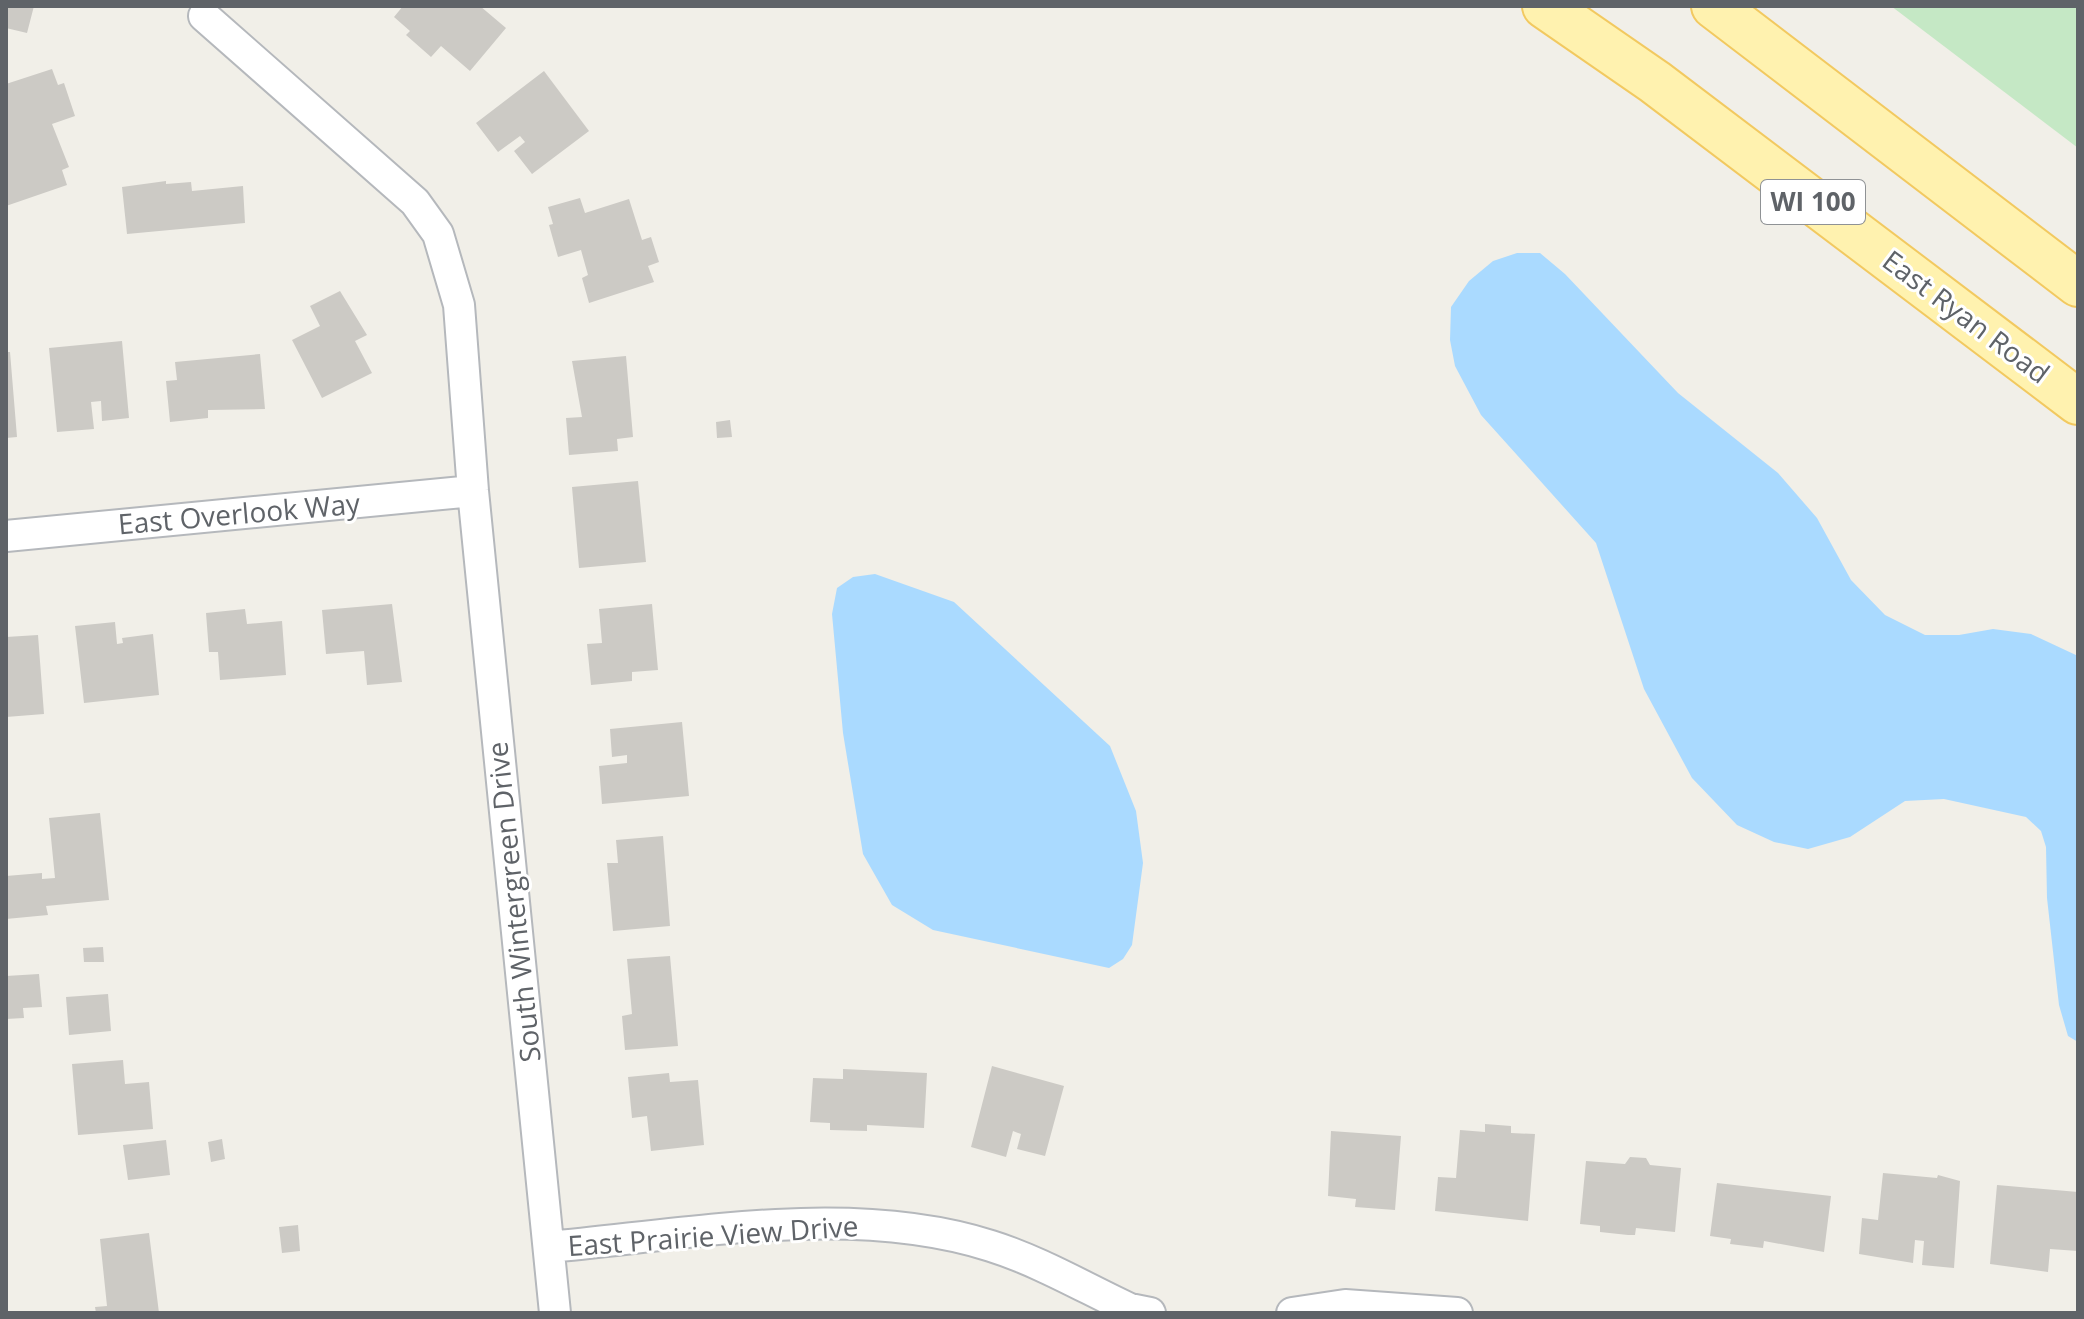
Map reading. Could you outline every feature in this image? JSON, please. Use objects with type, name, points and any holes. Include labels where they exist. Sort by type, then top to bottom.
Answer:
[{"type":"main road","name":"East Ryan Road","points":[[1545,6],[1655,82],[2078,402]]},
{"type":"main road","points":[[1714,6],[2078,284]]},
{"type":"street","name":"South Wintergreen Drive","points":[[204,16],[415,202],[438,234],[459,305],[473,491],[555,1313]]},
{"type":"street","name":"East Overlook Way","points":[[6,536],[473,491]]},
{"type":"street","name":"East Prairie View Drive","points":[[549,1247],[782,1226],[858,1224],[912,1228],[995,1247],[1130,1309],[1150,1313]]},
{"type":"street","points":[[1292,1313],[1345,1305],[1457,1313]]},
{"type":"green space","points":[[1891,6],[2078,6],[2078,148]]},
{"type":"water","points":[[1517,253],[1540,253],[1565,274],[1678,393],[1778,473],[1817,518],[1851,580],[1885,615],[1925,635],[1959,635],[1993,629],[2031,634],[2078,656],[2078,1042],[2068,1036],[2059,1005],[2047,898],[2046,847],[2041,831],[2026,817],[1944,799],[1905,801],[1850,837],[1808,849],[1774,842],[1737,825],[1692,778],[1644,689],[1596,543],[1481,415],[1455,366],[1450,340],[1451,307],[1469,281],[1493,261]]},
{"type":"water","points":[[875,574],[954,602],[1110,746],[1136,811],[1143,863],[1132,945],[1123,959],[1109,968],[933,930],[892,905],[863,854],[843,733],[832,614],[837,588],[853,577]]},
{"type":"building","points":[[6,6],[34,6],[27,33],[6,28]]},
{"type":"building","points":[[403,6],[480,6],[506,28],[470,71],[441,46],[431,57],[406,35],[410,31],[394,17]]},
{"type":"building","points":[[52,69],[58,85],[64,83],[75,116],[52,124],[69,167],[62,170],[67,185],[6,206],[6,84]]},
{"type":"building","points":[[544,71],[589,131],[532,174],[514,151],[525,142],[520,136],[498,152],[476,123]]},
{"type":"building","points":[[166,181],[166,184],[191,182],[192,191],[243,186],[245,223],[127,234],[122,187]]},
{"type":"building","points":[[580,198],[585,213],[629,199],[642,240],[651,237],[659,262],[648,266],[654,282],[589,303],[582,278],[588,275],[581,250],[558,257],[549,225],[553,224],[548,207]]},
{"type":"building","points":[[340,291],[367,335],[355,341],[372,373],[322,398],[292,340],[320,326],[310,306]]},
{"type":"building","points":[[122,341],[129,418],[102,421],[101,401],[91,402],[94,429],[57,432],[49,348]]},
{"type":"building","points":[[6,352],[10,352],[17,437],[6,438]]},
{"type":"building","points":[[260,354],[265,409],[208,410],[208,418],[170,422],[166,381],[177,380],[175,362]]},
{"type":"building","points":[[626,356],[633,437],[617,439],[618,451],[569,455],[566,418],[582,417],[572,361]]},
{"type":"building","points":[[730,420],[732,437],[717,438],[716,422]]},
{"type":"building","points":[[638,481],[646,562],[579,568],[572,487]]},
{"type":"building","points":[[392,604],[402,682],[367,685],[364,651],[326,654],[322,610]]},
{"type":"building","points":[[652,604],[658,670],[632,672],[632,681],[591,685],[587,644],[602,643],[599,609]]},
{"type":"building","points":[[245,609],[247,624],[282,621],[286,675],[220,680],[218,652],[209,652],[206,613]]},
{"type":"building","points":[[115,622],[117,644],[123,643],[122,638],[153,634],[159,695],[84,703],[75,626]]},
{"type":"building","points":[[38,635],[44,714],[6,717],[6,637]]},
{"type":"building","points":[[682,722],[689,796],[602,804],[599,766],[627,763],[627,755],[612,757],[610,729]]},
{"type":"building","points":[[100,813],[109,900],[46,906],[48,915],[6,919],[6,876],[42,873],[42,879],[55,878],[49,818]]},
{"type":"building","points":[[663,836],[670,926],[613,931],[607,863],[618,863],[616,840]]},
{"type":"building","points":[[103,947],[104,962],[84,962],[83,948]]},
{"type":"building","points":[[670,956],[678,1046],[625,1050],[622,1016],[632,1014],[627,959]]},
{"type":"building","points":[[39,974],[42,1007],[23,1008],[24,1018],[6,1019],[6,976]]},
{"type":"building","points":[[108,994],[111,1031],[69,1035],[66,997]]},
{"type":"building","points":[[123,1060],[125,1084],[149,1082],[153,1129],[78,1135],[72,1064]]},
{"type":"building","points":[[992,1066],[1064,1086],[1045,1156],[1017,1149],[1021,1134],[1013,1131],[1006,1157],[971,1147]]},
{"type":"building","points":[[843,1069],[927,1073],[924,1128],[867,1125],[867,1131],[830,1130],[830,1123],[810,1122],[813,1078],[843,1079]]},
{"type":"building","points":[[669,1073],[670,1082],[698,1080],[704,1145],[651,1151],[647,1116],[632,1118],[628,1077]]},
{"type":"building","points":[[1485,1124],[1511,1126],[1511,1133],[1535,1134],[1528,1221],[1435,1211],[1438,1177],[1456,1178],[1460,1130],[1485,1132]]},
{"type":"building","points":[[1331,1131],[1401,1136],[1395,1210],[1355,1207],[1356,1199],[1328,1196]]},
{"type":"building","points":[[222,1139],[225,1159],[211,1162],[208,1142]]},
{"type":"building","points":[[166,1140],[170,1175],[128,1180],[123,1145]]},
{"type":"building","points":[[1630,1157],[1646,1158],[1650,1165],[1681,1168],[1675,1232],[1636,1228],[1635,1235],[1628,1235],[1600,1232],[1600,1226],[1580,1224],[1586,1161],[1625,1164]]},
{"type":"building","points":[[1883,1173],[1937,1178],[1938,1175],[1960,1181],[1954,1268],[1922,1265],[1924,1241],[1915,1240],[1913,1263],[1859,1254],[1862,1218],[1878,1220]]},
{"type":"building","points":[[1717,1183],[1831,1196],[1824,1252],[1764,1241],[1763,1248],[1730,1244],[1731,1239],[1710,1236]]},
{"type":"building","points":[[1997,1185],[2078,1192],[2078,1251],[2050,1249],[2048,1272],[1990,1264]]},
{"type":"building","points":[[298,1225],[300,1251],[282,1253],[279,1227]]},
{"type":"building","points":[[149,1233],[159,1313],[96,1313],[95,1307],[107,1306],[100,1239]]}]
